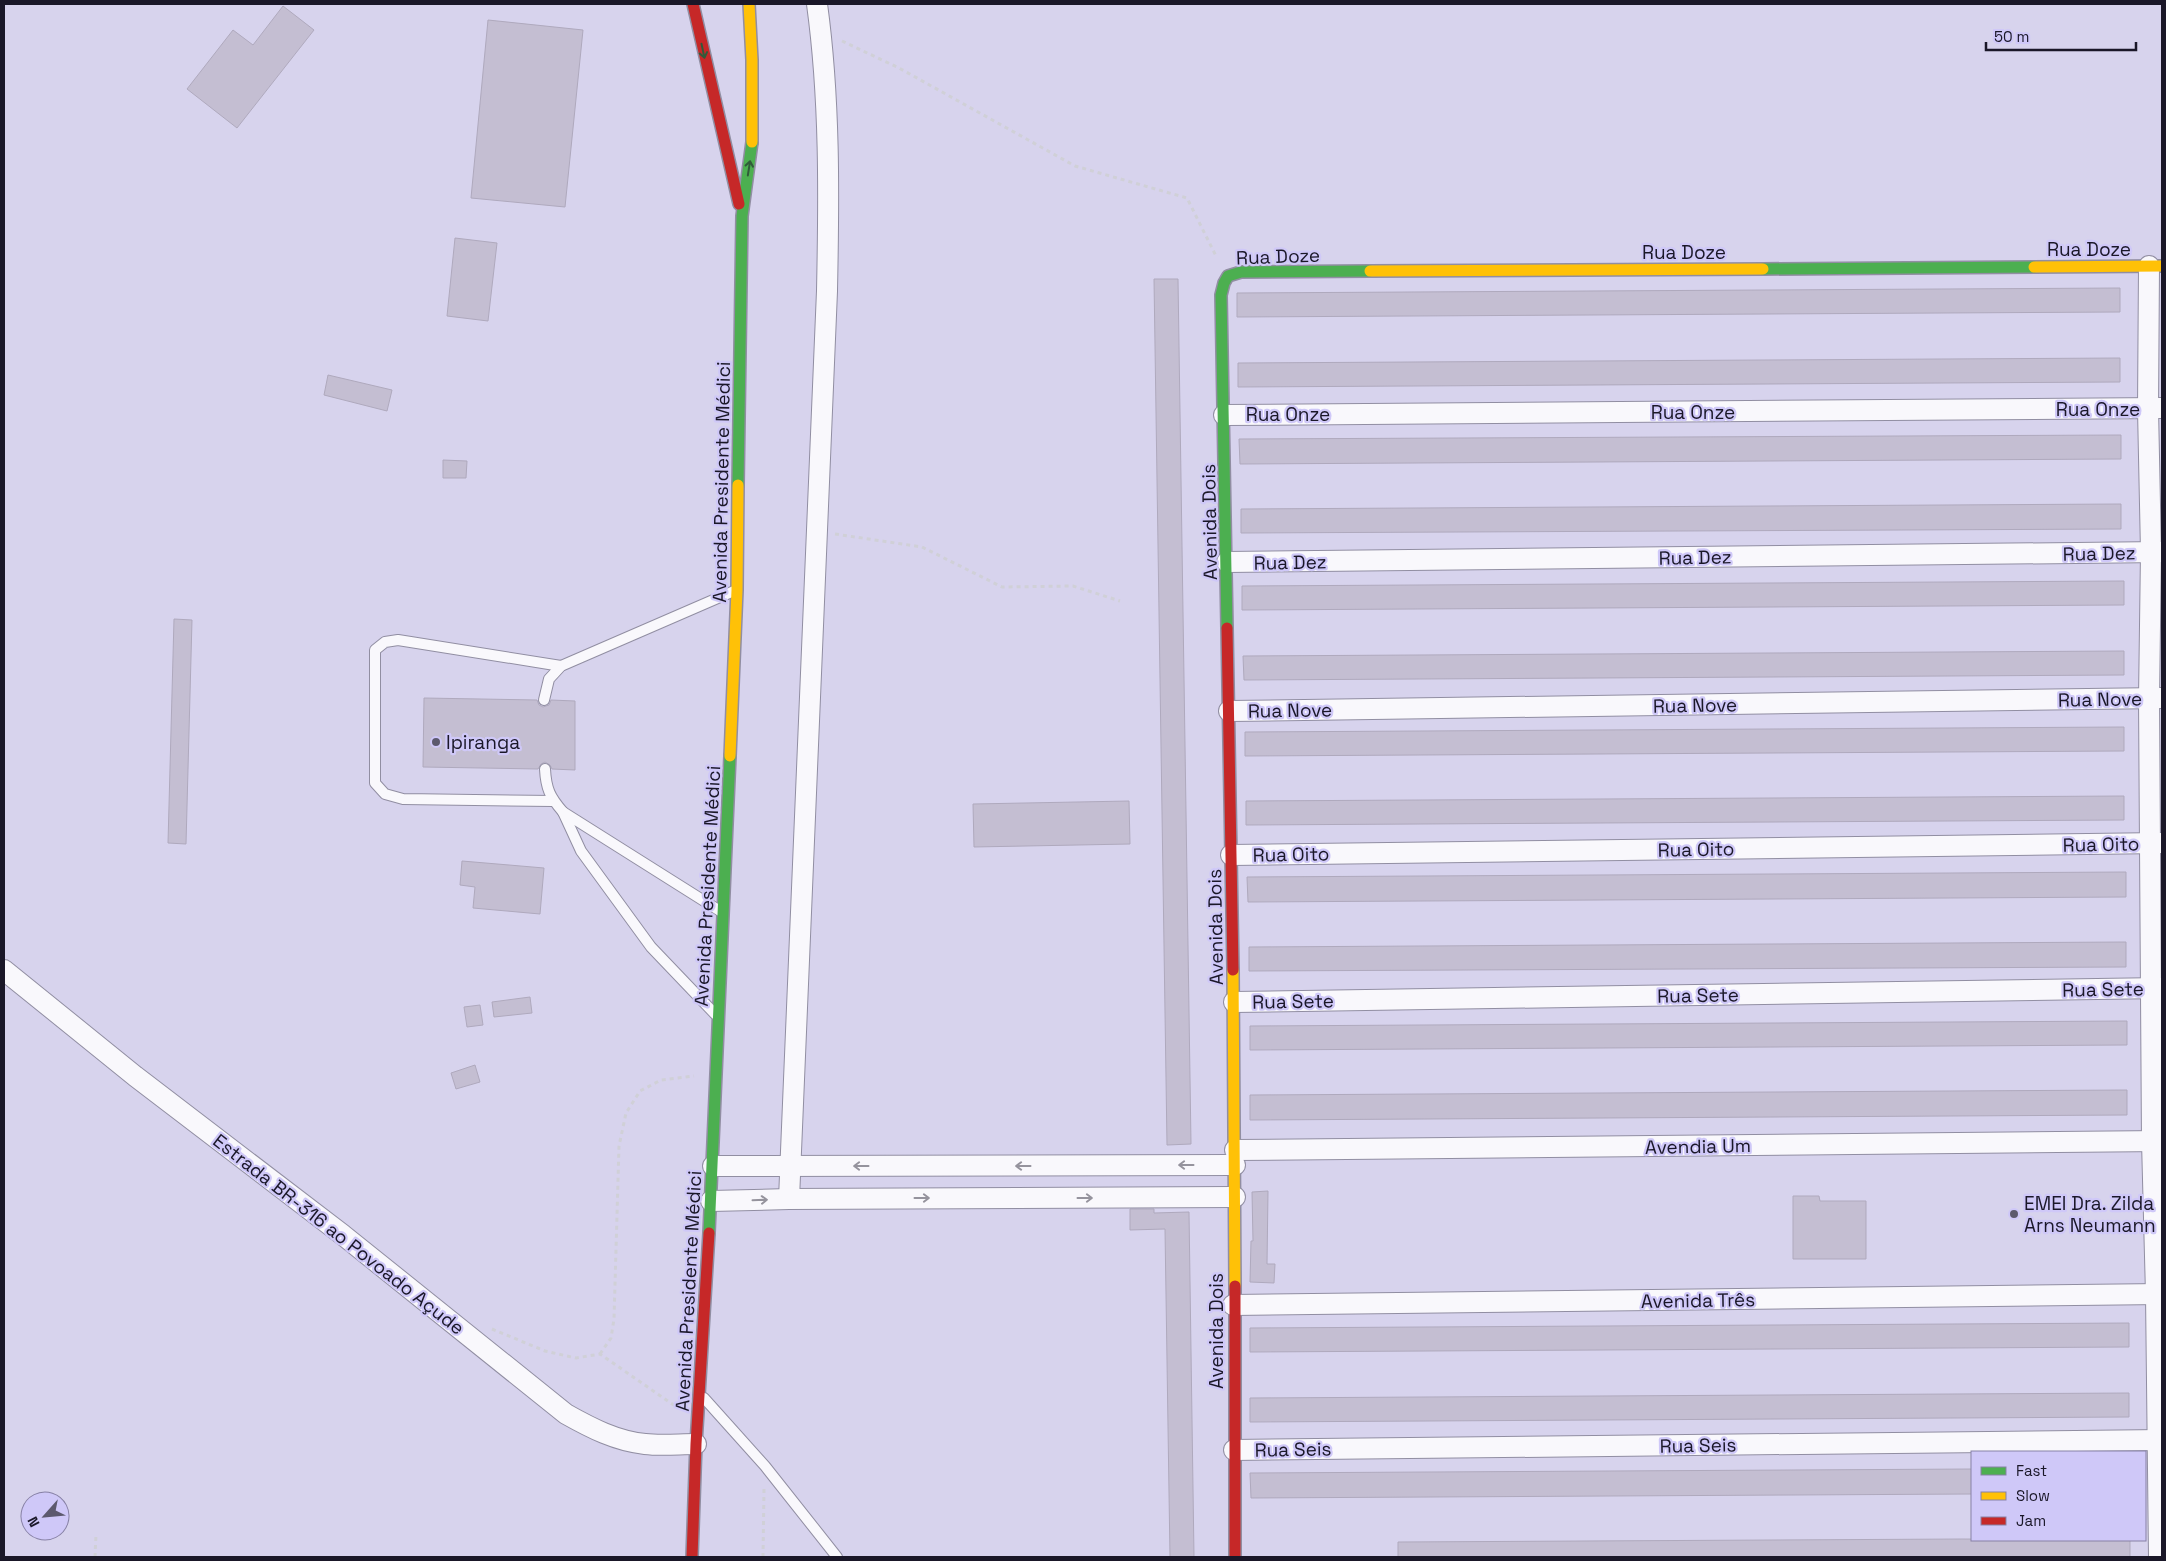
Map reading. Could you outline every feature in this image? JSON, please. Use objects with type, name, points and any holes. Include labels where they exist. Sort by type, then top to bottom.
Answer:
[{"type":"street","name":"Avenida Presidente Médici","points":[[692,4],[742,216]]},
{"type":"street","name":"Avenida Presidente Médici","points":[[692,1557],[696,1444],[713,1166],[737,590],[742,216],[752,152],[752,60],[749,4]]},
{"type":"street","points":[[789,1199],[827,291],[829,153],[817,4]]},
{"type":"street","points":[[2156,266],[2157,552],[2155,698],[2160,1557]]},
{"type":"street","name":"Rua Doze","points":[[1221,295],[1226,277],[1233,273],[1248,272],[2156,266]]},
{"type":"street","name":"Avenida Dois","points":[[1221,295],[1234,1002],[1235,1198],[1233,1305],[1235,1557]]},
{"type":"street","name":"Rua Onze","points":[[1224,415],[2155,408]]},
{"type":"street","name":"Rua Dez","points":[[1227,562],[2157,552]]},
{"type":"street","name":"Rua Nove","points":[[1229,711],[2155,698]]},
{"type":"street","name":"Rua Oito","points":[[1230,855],[2156,843]]},
{"type":"street","name":"Estrada BR-316 ao Povoado Açude","points":[[4,970],[135,1076],[343,1235],[566,1414],[593,1429],[624,1441],[647,1444],[696,1444]]},
{"type":"street","name":"Rua Sete","points":[[1234,1002],[2157,988]]},
{"type":"street","name":"Avendia Um","points":[[713,1166],[2157,1141]]},
{"type":"street","points":[[711,1201],[789,1199],[1235,1198]]},
{"type":"street","name":"Avenida Três","points":[[1233,1305],[2159,1294]]},
{"type":"street","name":"Rua Seis","points":[[1234,1450],[2160,1440]]},
{"type":"lane","points":[[544,700],[550,679],[560,666],[737,590]]},
{"type":"lane","points":[[553,801],[403,799],[385,794],[375,783],[375,650],[385,642],[398,640],[560,666]]},
{"type":"lane","points":[[545,769],[546,787],[553,801],[563,812],[724,914]]},
{"type":"lane","points":[[563,812],[581,850],[651,947],[719,1018]]},
{"type":"lane","points":[[700,1393],[765,1466],[837,1557]]},
{"type":"path","points":[[820,32],[899,68],[1076,166],[1187,198],[1226,277]]},
{"type":"path","points":[[817,532],[922,547],[1002,587],[1073,586],[1120,601]]},
{"type":"path","points":[[465,1332],[486,1328],[501,1331],[545,1351],[576,1358],[600,1354],[612,1338],[619,1146],[626,1113],[640,1091],[661,1080],[717,1073]]},
{"type":"path","points":[[600,1354],[698,1421]]},
{"type":"path","points":[[763,1557],[765,1466]]},
{"type":"path","points":[[95,1557],[96,1534]]},
{"type":"building","points":[[283,6],[314,30],[237,128],[187,89],[233,30],[253,45]]},
{"type":"building","points":[[488,20],[583,30],[565,207],[471,198]]},
{"type":"building","points":[[455,238],[497,243],[488,321],[447,316]]},
{"type":"building","points":[[1154,279],[1178,279],[1191,1144],[1167,1145]]},
{"type":"building","points":[[2120,288],[2120,312],[1237,317],[1237,293]]},
{"type":"building","points":[[2120,358],[2120,382],[1238,387],[1238,363]]},
{"type":"building","points":[[328,375],[392,390],[387,411],[324,395]]},
{"type":"building","points":[[2121,435],[2121,459],[1240,464],[1239,439]]},
{"type":"building","points":[[443,460],[467,461],[466,478],[443,478]]},
{"type":"building","points":[[2121,504],[2121,529],[1241,533],[1241,509]]},
{"type":"building","points":[[2124,581],[2124,605],[1242,610],[1242,586]]},
{"type":"building","points":[[174,619],[192,620],[186,844],[168,843]]},
{"type":"building","points":[[2124,651],[2124,675],[1244,680],[1243,656]]},
{"type":"building","name":"Ipiranga","points":[[424,698],[537,700],[539,705],[543,707],[549,705],[551,700],[575,701],[575,770],[552,769],[545,762],[538,769],[423,767]]},
{"type":"building","points":[[2124,727],[2124,751],[1245,756],[1245,732]]},
{"type":"building","points":[[2124,796],[2124,820],[1246,825],[1246,801]]},
{"type":"building","points":[[1129,801],[1130,844],[974,847],[973,804]]},
{"type":"building","points":[[462,861],[544,868],[540,914],[473,908],[475,887],[460,885]]},
{"type":"building","points":[[2126,872],[2126,897],[1248,902],[1247,877]]},
{"type":"building","points":[[2126,942],[2126,967],[1249,971],[1249,947]]},
{"type":"building","points":[[530,997],[532,1013],[494,1017],[492,1002]]},
{"type":"building","points":[[480,1005],[483,1025],[467,1027],[464,1007]]},
{"type":"building","points":[[2127,1021],[2127,1045],[1250,1050],[1250,1026]]},
{"type":"building","points":[[475,1065],[480,1082],[456,1089],[451,1073]]},
{"type":"building","points":[[2127,1090],[2127,1115],[1250,1120],[1250,1095]]},
{"type":"building","points":[[1268,1191],[1267,1264],[1275,1264],[1274,1283],[1250,1282],[1251,1241],[1253,1241],[1252,1192]]},
{"type":"building","points":[[1793,1196],[1819,1196],[1820,1201],[1866,1201],[1866,1259],[1793,1259]]},
{"type":"building","points":[[1130,1209],[1154,1209],[1154,1213],[1189,1212],[1194,1557],[1170,1557],[1165,1229],[1130,1230]]},
{"type":"building","points":[[2129,1323],[2129,1347],[1250,1352],[1250,1328]]},
{"type":"building","points":[[2129,1393],[2129,1417],[1250,1422],[1250,1398]]},
{"type":"building","points":[[1971,1469],[1971,1494],[1251,1498],[1250,1473]]},
{"type":"building","points":[[1962,1539],[1971,1539],[1971,1541],[2130,1541],[2130,1557],[1398,1557],[1398,1542]]},
{"type":"traffic: fast","points":[[738,485],[742,216],[752,142]]},
{"type":"traffic: fast","points":[[1763,269],[2034,267]]},
{"type":"traffic: fast","points":[[1227,628],[1221,295],[1224,283],[1228,276],[1241,272],[1370,271]]},
{"type":"traffic: fast","points":[[709,1233],[730,756]]},
{"type":"traffic: slow","points":[[749,4],[752,60],[752,142]]},
{"type":"traffic: slow","points":[[2034,267],[2162,266]]},
{"type":"traffic: slow","points":[[1370,271],[1763,269]]},
{"type":"traffic: slow","points":[[730,756],[737,590],[738,485]]},
{"type":"traffic: slow","points":[[1233,970],[1235,1286]]},
{"type":"traffic: jam","points":[[693,4],[739,204]]},
{"type":"traffic: jam","points":[[1227,628],[1233,970]]},
{"type":"traffic: jam","points":[[692,1557],[696,1444],[709,1233]]},
{"type":"traffic: jam","points":[[1235,1286],[1235,1557]]},
{"type":"place","name":"Ipiranga","points":[[436,742]]},
{"type":"place","name":"EMEI Dra. Zilda Arns Neumann","points":[[2014,1214]]}]
